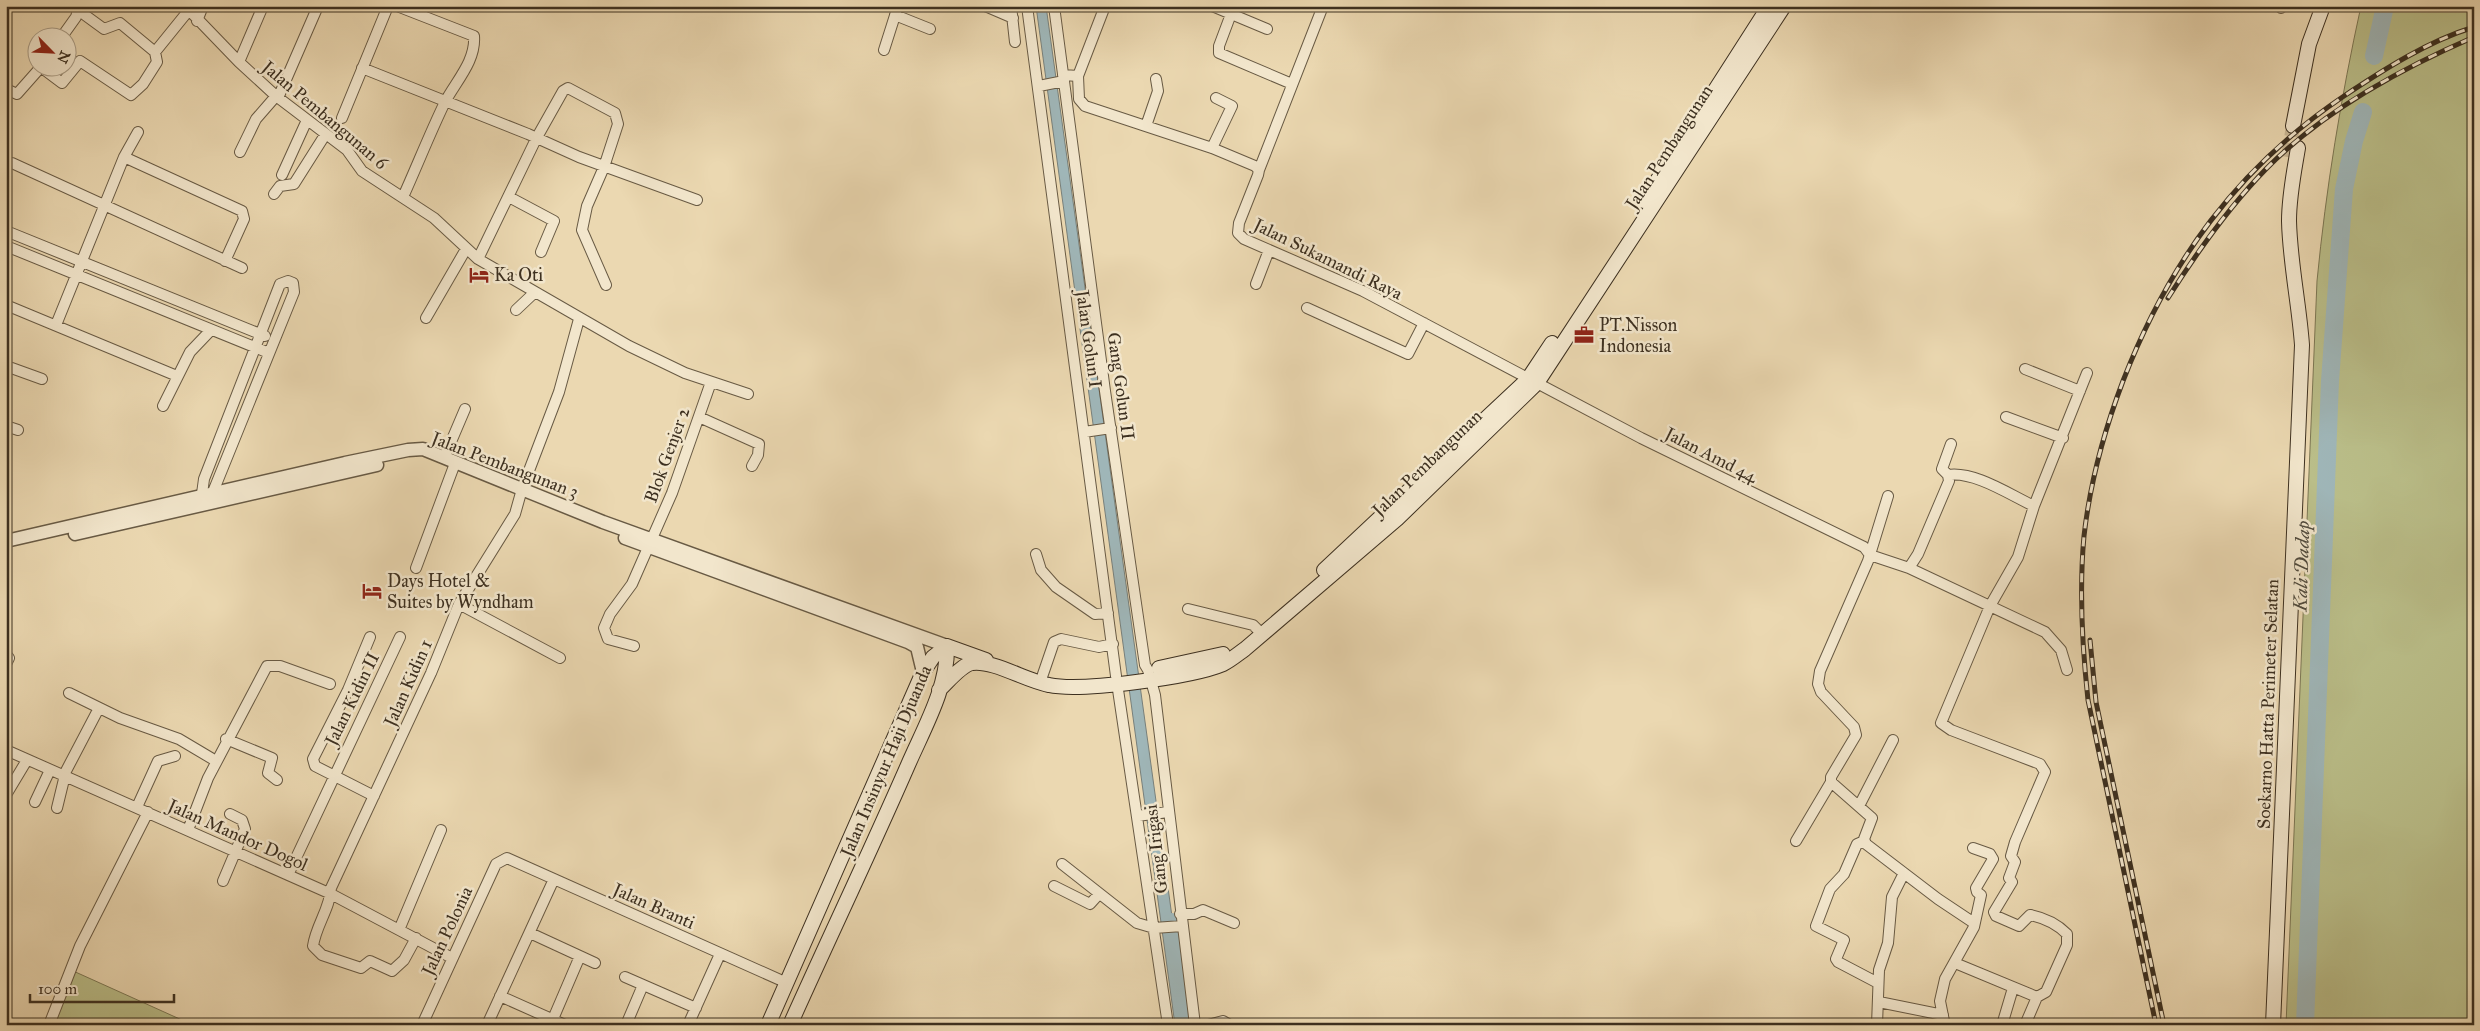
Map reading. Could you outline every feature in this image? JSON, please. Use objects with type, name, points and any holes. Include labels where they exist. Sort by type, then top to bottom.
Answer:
[{"type":"main road","name":"Jalan Pembangunan","points":[[1148,675],[1220,656],[1258,630],[1533,381],[1769,6]]},
{"type":"main road","name":"Jalan Pembangunan","points":[[939,690],[962,669],[973,663],[993,666],[1049,685],[1074,688],[1148,675],[1198,671],[1223,664],[1245,649],[1397,519],[1533,381],[1784,6]]},
{"type":"main road","points":[[2322,6],[2309,44],[2298,123],[2318,45],[2332,6]]},
{"type":"main road","name":"Soekarno Hatta Perimeter Selatan","points":[[2273,1025],[2300,385],[2297,346],[2282,256],[2282,199],[2293,152]]},
{"type":"main road","name":"Jalan Pembangunan","points":[[947,646],[1042,677],[1070,682],[1119,679]]},
{"type":"main road","name":"Jalan Insinyur Haji Djuanda","points":[[768,1025],[876,783],[923,672],[933,657],[947,646]]},
{"type":"main road","name":"Jalan Insinyur Haji Djuanda","points":[[790,1025],[896,792],[939,690],[946,670],[947,646]]},
{"type":"main road","points":[[876,783],[887,793],[896,792]]},
{"type":"street","points":[[197,21],[203,6]]},
{"type":"street","points":[[238,62],[263,6]]},
{"type":"street","points":[[240,152],[256,119],[277,97],[318,6]]},
{"type":"street","points":[[342,118],[388,6]]},
{"type":"street","points":[[398,6],[474,36],[475,47],[446,101],[403,197]]},
{"type":"street","points":[[985,6],[1013,18]]},
{"type":"street","points":[[1011,6],[1015,42]]},
{"type":"street","name":"Jalan Golun I","points":[[1027,6],[1040,86],[1088,431],[1108,613],[1158,928],[1168,1025]]},
{"type":"street","name":"Gang Golun II","points":[[1054,6],[1061,80],[1066,105],[1109,429],[1148,675]]},
{"type":"street","points":[[1105,6],[1078,76],[1079,99],[1085,106],[1212,148],[1258,170],[1323,6]]},
{"type":"street","points":[[1212,6],[1267,30]]},
{"type":"street","points":[[67,28],[79,8],[104,29],[120,23],[155,52],[157,62],[142,84],[131,95],[80,62],[78,64]]},
{"type":"street","points":[[155,52],[187,8]]},
{"type":"street","name":"Jalan Pembangunan 6","points":[[187,8],[197,21],[238,62],[277,97],[347,150],[362,171],[434,218],[478,259],[579,319],[685,373],[748,394]]},
{"type":"street","points":[[884,50],[897,11],[930,29]]},
{"type":"street","points":[[1231,14],[1219,46],[1219,53],[1292,84]]},
{"type":"street","points":[[362,68],[604,167],[698,200]]},
{"type":"street","points":[[1040,86],[1078,76]]},
{"type":"street","points":[[6,89],[16,94],[31,78]]},
{"type":"street","points":[[55,78],[62,83],[66,78]]},
{"type":"street","points":[[1146,126],[1158,91],[1156,78]]},
{"type":"street","points":[[478,259],[536,139],[563,91],[568,88],[615,113],[618,124],[604,167],[587,206],[582,230],[606,285]]},
{"type":"street","points":[[1212,148],[1232,106],[1216,98]]},
{"type":"street","points":[[1066,105],[1072,100],[1079,99]]},
{"type":"street","points":[[282,175],[307,120]]},
{"type":"street","points":[[56,325],[124,157],[138,132]]},
{"type":"street","points":[[274,194],[280,186],[294,184],[325,135]]},
{"type":"street","points":[[124,157],[242,211],[244,219],[225,261]]},
{"type":"street","points":[[12,163],[242,268]]},
{"type":"street","name":"Jalan Sukamandi Raya","points":[[1258,170],[1239,223],[1238,233],[1244,239],[1362,291],[1533,381]]},
{"type":"street","points":[[509,196],[554,221],[540,252]]},
{"type":"street","points":[[6,231],[274,340]]},
{"type":"street","points":[[6,246],[269,353]]},
{"type":"street","points":[[426,318],[466,249]]},
{"type":"street","points":[[1256,284],[1269,250]]},
{"type":"street","points":[[288,281],[293,283],[294,292],[209,496],[204,479],[280,284],[288,281]]},
{"type":"street","points":[[516,310],[534,293]]},
{"type":"street","points":[[6,305],[177,376]]},
{"type":"street","points":[[1307,308],[1408,354],[1424,324]]},
{"type":"street","name":"Jalan Kidin 1","points":[[416,938],[404,960],[392,971],[370,961],[360,968],[322,955],[313,946],[315,933],[330,902],[331,888],[430,673],[459,604],[515,514],[559,392],[579,319]]},
{"type":"street","points":[[163,406],[190,352],[211,330]]},
{"type":"street","points":[[6,366],[42,379]]},
{"type":"street","points":[[2024,369],[2080,390]]},
{"type":"street","points":[[2025,1025],[2037,997],[2046,992],[2067,945],[2067,934],[2056,924],[2030,914],[2019,926],[1994,914],[2012,882],[2009,878],[2015,862],[2011,856],[2013,848],[2045,772],[2044,768],[2040,764],[1951,730],[1941,723],[1990,606],[2018,557],[2034,506],[2088,373]]},
{"type":"street","name":"Jalan Amd 44","points":[[1533,381],[1757,496],[1864,547],[1870,555],[1909,568],[2045,632],[2061,650],[2067,670]]},
{"type":"street","name":"Blok Genjer 2","points":[[634,646],[608,639],[604,628],[610,614],[632,584],[672,493],[700,417],[710,382]]},
{"type":"street","points":[[445,456],[465,409]]},
{"type":"street","points":[[700,417],[758,444],[758,454],[752,466]]},
{"type":"street","points":[[2006,417],[2063,438]]},
{"type":"street","points":[[6,426],[18,430]]},
{"type":"street","points":[[1088,431],[1109,429]]},
{"type":"street","points":[[1909,568],[1918,554],[1949,481],[1948,475],[1942,469],[1951,444]]},
{"type":"street","name":"Jalan Pembangunan 3","points":[[6,549],[209,496],[408,450],[423,449],[445,456],[521,493]]},
{"type":"street","name":"Jalan Pembangunan 3","points":[[209,496],[412,456],[422,456],[454,466],[908,642],[917,647],[923,672]]},
{"type":"street","points":[[416,568],[454,466]]},
{"type":"street","points":[[1948,475],[1961,474],[1973,477],[2034,506]]},
{"type":"street","points":[[204,479],[209,496]]},
{"type":"street","points":[[1796,840],[1831,782],[1831,777],[1856,735],[1854,727],[1821,692],[1818,684],[1820,671],[1870,555],[1888,496]]},
{"type":"street","name":"Jalan Pembangunan 3","points":[[6,541],[129,517]]},
{"type":"street","name":"Jalan Pembangunan 3","points":[[650,543],[947,646]]},
{"type":"street","points":[[1036,554],[1041,570],[1056,587],[1096,614],[1108,613]]},
{"type":"street","points":[[459,604],[560,658]]},
{"type":"street","points":[[1188,609],[1253,625],[1258,630]]},
{"type":"street","points":[[370,637],[348,690],[313,759],[315,766],[374,796]]},
{"type":"street","name":"Jalan Kidin II","points":[[288,875],[400,637]]},
{"type":"street","points":[[1042,677],[1054,642],[1061,639],[1099,647],[1113,644]]},
{"type":"street","points":[[6,654],[9,658],[6,664]]},
{"type":"street","points":[[188,830],[226,739],[267,666],[280,666],[330,684]]},
{"type":"street","name":"Gang Irigasi","points":[[1148,675],[1164,812],[1180,914],[1178,927],[1195,1025]]},
{"type":"street","points":[[70,693],[99,708],[179,739],[216,761]]},
{"type":"street","points":[[57,808],[66,771],[99,708]]},
{"type":"street","points":[[226,739],[272,758],[268,773],[277,780]]},
{"type":"street","points":[[1859,806],[1893,740]]},
{"type":"street","name":"Jalan Mandor Dogol","points":[[6,750],[330,894],[452,958]]},
{"type":"street","points":[[137,807],[158,761],[175,756]]},
{"type":"street","points":[[6,795],[27,760]]},
{"type":"street","points":[[35,802],[50,770]]},
{"type":"street","points":[[1831,782],[1872,818],[1864,841],[1857,844],[1844,874],[1830,889],[1816,924],[1817,928],[1844,940],[1836,959],[1838,962],[1878,983]]},
{"type":"street","points":[[49,1025],[80,946],[148,812]]},
{"type":"street","points":[[1141,815],[1164,812]]},
{"type":"street","points":[[224,881],[245,828],[242,820],[230,814]]},
{"type":"street","points":[[399,930],[441,830]]},
{"type":"street","points":[[1864,841],[1938,899],[1974,923]]},
{"type":"street","points":[[1880,1002],[1942,1020],[1940,1001],[1945,979],[1955,963],[1974,923],[1981,895],[1977,892],[1976,888],[1993,859],[1990,854],[1973,848]]},
{"type":"street","name":"Jalan Branti","points":[[508,858],[787,983]]},
{"type":"street","name":"Jalan Polonia","points":[[422,1025],[496,864],[508,858]]},
{"type":"street","points":[[1062,864],[1137,923],[1158,928],[1178,927]]},
{"type":"street","points":[[1877,1025],[1880,1002],[1878,983],[1880,965],[1888,942],[1892,897],[1904,873]]},
{"type":"street","points":[[487,1025],[554,879]]},
{"type":"street","points":[[1054,886],[1090,904],[1099,894]]},
{"type":"street","points":[[1180,914],[1194,914],[1203,910],[1234,923]]},
{"type":"street","points":[[530,933],[595,963]]},
{"type":"street","points":[[688,1025],[720,954]]},
{"type":"street","points":[[552,1020],[580,956]]},
{"type":"street","points":[[1955,963],[2037,997]]},
{"type":"street","points":[[625,977],[696,1008]]},
{"type":"street","points":[[626,1025],[643,985]]},
{"type":"street","points":[[2002,1025],[2013,988]]},
{"type":"street","points":[[500,996],[565,1025]]},
{"type":"street","points":[[1208,1025],[1223,1021],[1230,1025]]},
{"type":"green space","points":[[2361,6],[2474,6],[2474,1025],[2286,1025],[2317,281],[2335,143]]},
{"type":"green space","points":[[71,970],[193,1025],[43,1025]]},
{"type":"water","points":[[1036,6],[1046,6],[1187,1025],[1175,1025]]},
{"type":"waterway","name":"Kali Dadap","points":[[2374,56],[2385,6]]},
{"type":"waterway","name":"Kali Dadap","points":[[2305,1025],[2330,381],[2344,189],[2354,141],[2363,112]]},
{"type":"waterway","points":[[1172,922],[1190,1025]]},
{"type":"tunnel","points":[[2288,157],[2293,126]]},
{"type":"railway","points":[[2156,1025],[2088,700],[2084,659],[2081,597],[2084,536],[2094,477],[2110,419],[2141,338],[2162,296],[2185,258],[2239,186],[2271,154],[2306,124],[2344,96],[2390,66],[2423,48],[2474,27]]},
{"type":"railway","points":[[2168,298],[2226,215],[2252,184],[2288,148],[2312,128],[2364,93],[2418,63],[2474,37]]},
{"type":"railway","points":[[2090,640],[2096,702],[2164,1025]]},
{"type":"place","name":"Ka Oti","points":[[479,275]]},
{"type":"place","name":"PT.Nisson Indonesia","points":[[1584,335]]},
{"type":"place","name":"Days Hotel & Suites by Wyndham","points":[[372,591]]}]
